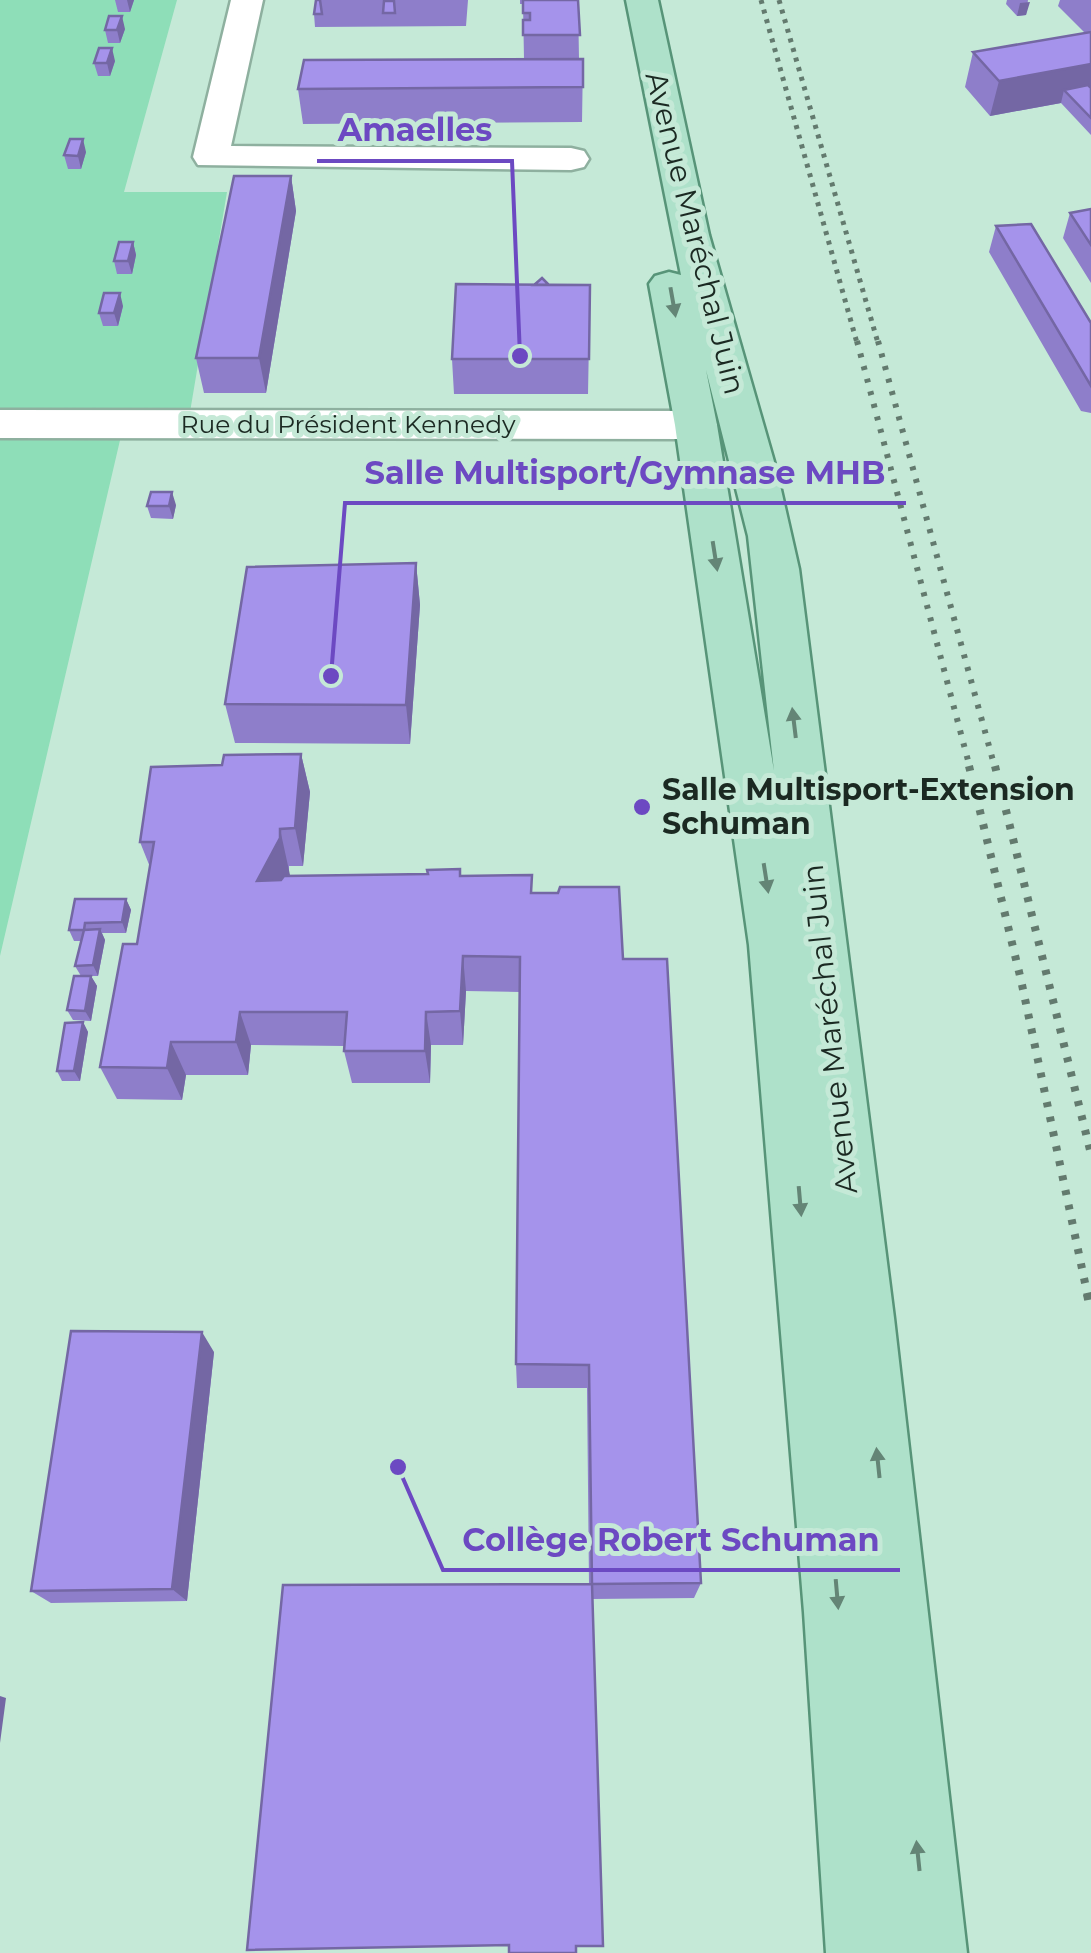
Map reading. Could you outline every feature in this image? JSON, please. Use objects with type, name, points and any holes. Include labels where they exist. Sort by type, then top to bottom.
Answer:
[{"type":"main road","name":"Avenue Maréchal Juin","points":[[617,0],[648,187],[696,426],[776,945],[839,1612],[865,1953]]},
{"type":"main road","name":"Avenue Maréchal Juin","points":[[642,0],[671,150],[710,313],[767,507],[774,554],[861,1299],[928,1953]]},
{"type":"street","points":[[247,0],[210,157],[571,158]]},
{"type":"street","name":"Rue du Président Kennedy","points":[[0,424],[696,426]]},
{"type":"green space","points":[[0,0],[177,0],[124,192],[227,192],[188,424],[124,423],[0,956]]},
{"type":"building","points":[[316,0],[320,0],[322,14],[314,14]]},
{"type":"building","points":[[523,0],[578,0],[580,35],[523,35],[523,20],[530,20],[530,13],[523,13]]},
{"type":"building","points":[[384,1],[394,1],[395,13],[383,13]]},
{"type":"building","points":[[109,16],[122,16],[117,30],[105,30]]},
{"type":"building","points":[[1091,32],[1091,64],[999,81],[973,52]]},
{"type":"building","points":[[99,48],[112,48],[107,63],[94,63]]},
{"type":"building","points":[[583,59],[583,87],[298,89],[304,60]]},
{"type":"building","points":[[1088,85],[1091,88],[1091,118],[1064,90]]},
{"type":"building","points":[[70,139],[83,139],[78,156],[64,155]]},
{"type":"building","points":[[234,176],[291,176],[259,358],[196,358]]},
{"type":"building","points":[[1091,209],[1091,245],[1070,213]]},
{"type":"building","points":[[1031,224],[1091,323],[1091,386],[996,226]]},
{"type":"building","points":[[119,242],[133,242],[128,261],[114,261]]},
{"type":"building","points":[[456,284],[590,285],[589,359],[452,359]]},
{"type":"building","points":[[104,293],[120,293],[114,313],[99,313]]},
{"type":"building","points":[[151,492],[172,492],[169,506],[147,506]]},
{"type":"building","points":[[416,563],[406,705],[225,704],[247,567]]},
{"type":"building","points":[[301,754],[295,828],[280,829],[280,838],[257,881],[281,880],[284,876],[428,874],[427,870],[460,869],[460,876],[532,875],[531,893],[558,893],[560,887],[619,887],[623,959],[667,959],[701,1583],[592,1584],[589,1365],[516,1364],[520,957],[463,956],[460,1011],[426,1012],[425,1051],[344,1051],[347,1012],[240,1012],[236,1042],[171,1042],[167,1068],[100,1067],[123,944],[137,944],[154,842],[140,842],[151,767],[222,765],[224,755]]},
{"type":"building","points":[[75,899],[126,899],[122,922],[85,923],[84,930],[69,930]]},
{"type":"building","points":[[100,929],[93,965],[75,966],[84,930]]},
{"type":"building","points":[[74,976],[91,976],[85,1011],[67,1010]]},
{"type":"building","points":[[83,1022],[74,1071],[57,1071],[65,1023]]},
{"type":"building","points":[[71,1331],[202,1332],[172,1589],[31,1591]]},
{"type":"building","points":[[592,1584],[603,1946],[576,1946],[576,1953],[509,1953],[509,1945],[247,1950],[283,1585]]},
{"type":"railway","points":[[761,0],[857,343]]},
{"type":"railway","points":[[779,0],[878,343]]},
{"type":"railway","points":[[857,341],[970,768]]},
{"type":"railway","points":[[878,341],[995,768]]},
{"type":"railway","points":[[969,766],[1021,980],[1088,1297]]},
{"type":"railway","points":[[995,766],[1091,1154]]},
{"type":"railway","points":[[1088,1294],[1091,1310]]},
{"type":"place","name":"Amaelles","points":[[520,356]]},
{"type":"place","name":"Salle Multisport/Gymnase MHB","points":[[331,676]]},
{"type":"place","name":"Salle Multisport-Extension Schuman","points":[[642,807]]},
{"type":"place","name":"Collège Robert Schuman","points":[[398,1467]]}]
